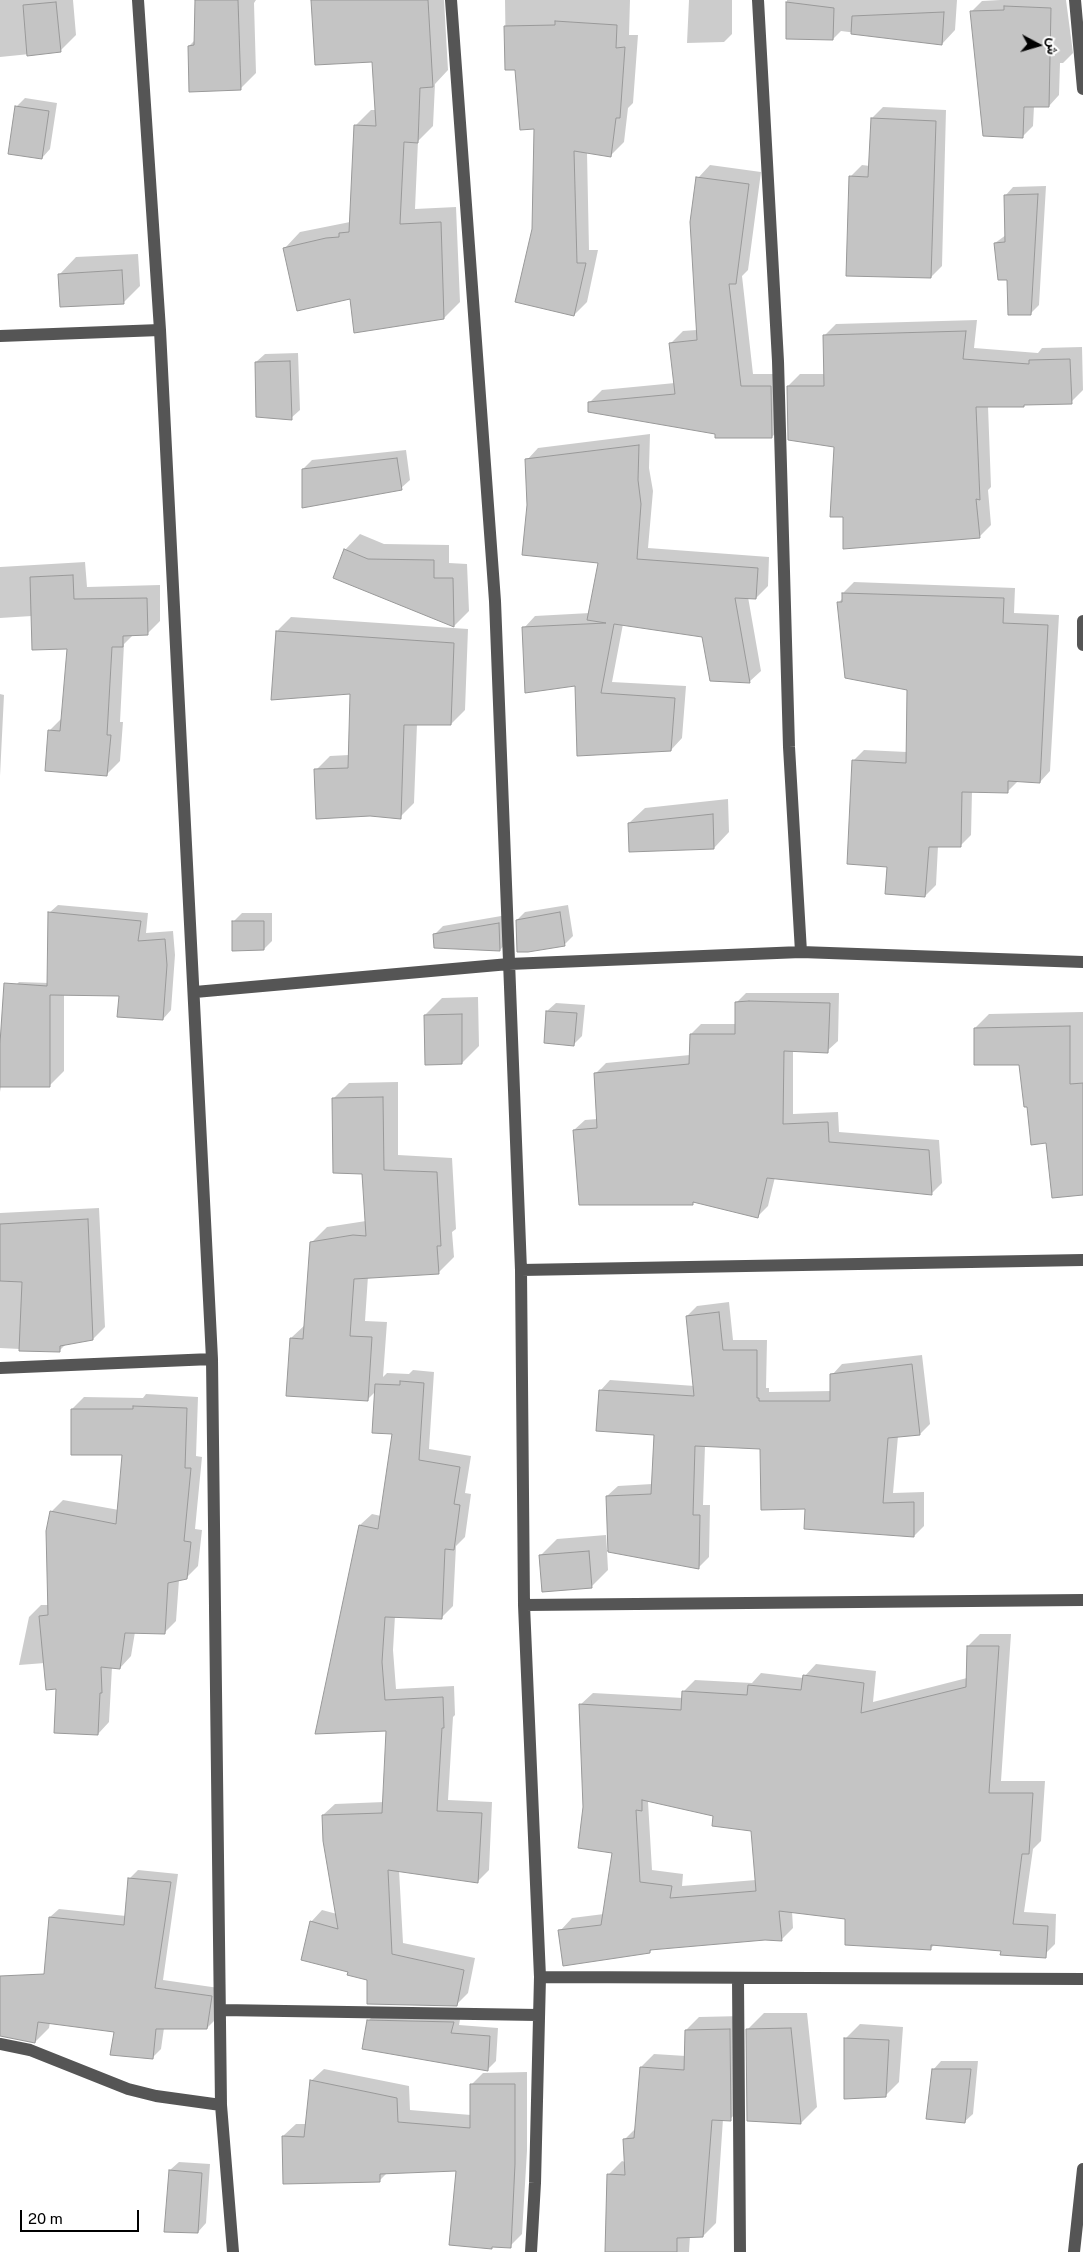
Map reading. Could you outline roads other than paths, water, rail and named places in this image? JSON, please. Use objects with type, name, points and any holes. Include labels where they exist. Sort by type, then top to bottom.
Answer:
[{"type":"street","points":[[138,0],[160,330],[195,992],[212,1359],[221,2105],[233,2252]]},
{"type":"street","points":[[451,0],[495,600],[521,1270],[524,1605],[540,1977],[535,2183],[531,2252]]},
{"type":"street","points":[[758,0],[778,361],[789,747],[801,952]]},
{"type":"street","points":[[1075,0],[1083,89]]},
{"type":"street","points":[[0,336],[160,330]]},
{"type":"street","points":[[1083,621],[1083,645]]},
{"type":"street","points":[[195,992],[509,964],[801,952],[1083,962]]},
{"type":"street","points":[[521,1270],[1083,1260]]},
{"type":"street","points":[[0,1368],[212,1359]]},
{"type":"street","points":[[524,1605],[1083,1600]]},
{"type":"street","points":[[540,1977],[1083,1979]]},
{"type":"street","points":[[738,1979],[740,2252]]},
{"type":"street","points":[[221,2010],[538,2015]]},
{"type":"street","points":[[0,2044],[30,2050],[128,2089],[156,2096],[221,2105]]},
{"type":"street","points":[[1074,2252],[1083,2169]]}]
